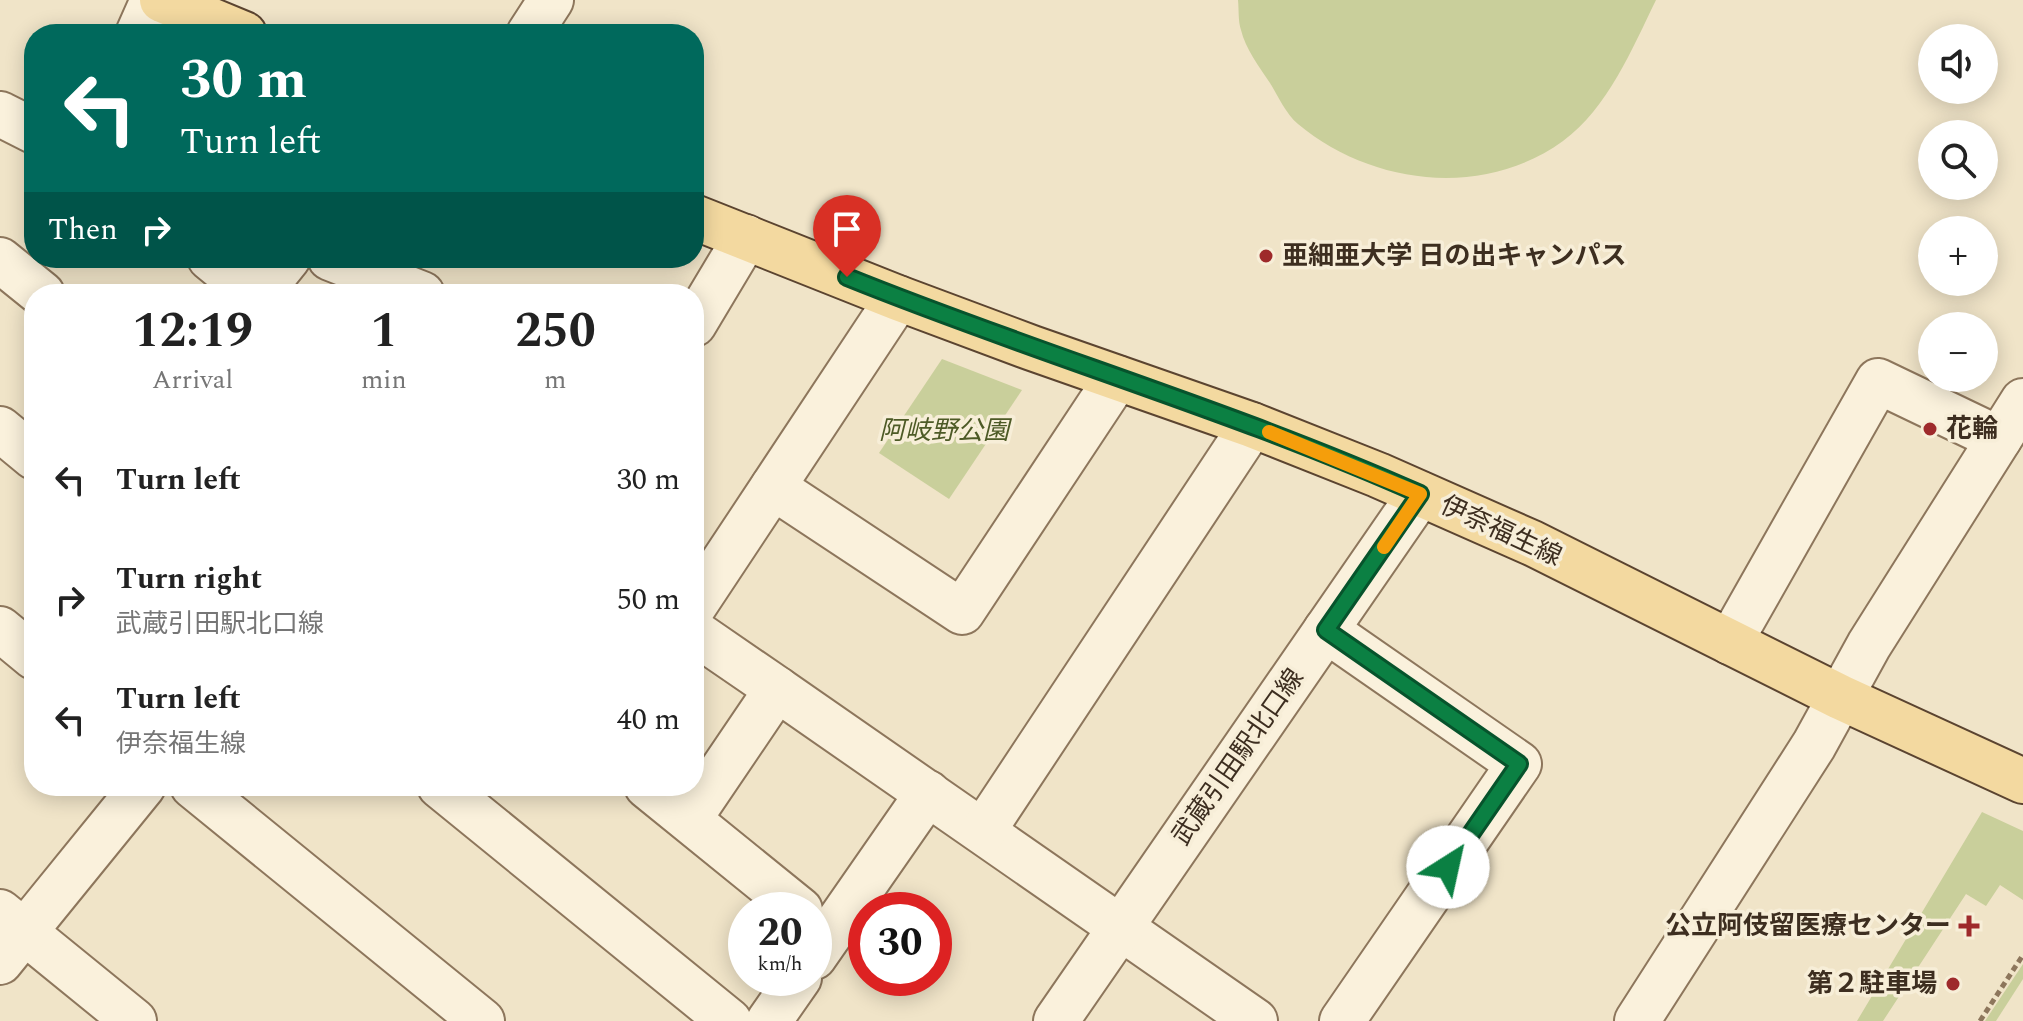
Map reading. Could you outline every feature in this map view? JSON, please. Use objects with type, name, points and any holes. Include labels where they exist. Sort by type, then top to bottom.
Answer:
[{"type":"main road","points":[[162,0],[220,24]]},
{"type":"main road","name":"伊奈福生線","points":[[704,221],[898,298],[1252,425],[1420,494],[1532,543],[1840,697],[2023,781]]},
{"type":"street","points":[[142,24],[153,0]]},
{"type":"street","points":[[535,24],[551,0]]},
{"type":"street","points":[[0,114],[24,126]]},
{"type":"street","points":[[704,307],[746,237]]},
{"type":"street","points":[[0,260],[30,284]]},
{"type":"street","points":[[223,268],[244,284]]},
{"type":"street","points":[[266,284],[279,268]]},
{"type":"street","points":[[356,268],[396,284]]},
{"type":"street","points":[[704,591],[898,298]]},
{"type":"street","points":[[773,487],[962,612],[1117,378]]},
{"type":"street","points":[[1730,642],[1878,381],[1999,439]]},
{"type":"street","points":[[1637,1021],[1814,745],[1869,645],[2023,401]]},
{"type":"street","points":[[983,831],[1252,425]]},
{"type":"street","points":[[0,429],[24,449]]},
{"type":"street","name":"武蔵引田駅北口線","points":[[1056,1021],[1420,494]]},
{"type":"street","points":[[0,629],[24,649]]},
{"type":"street","points":[[1326,630],[1519,764],[1342,1021]]},
{"type":"street","points":[[704,639],[1255,1021]]},
{"type":"street","points":[[689,819],[777,689]]},
{"type":"street","points":[[832,909],[928,793]]},
{"type":"street","points":[[134,796],[8,935],[134,1021]]},
{"type":"street","points":[[205,796],[482,1021]]},
{"type":"street","points":[[452,796],[729,1021]]},
{"type":"street","points":[[660,796],[770,892]]},
{"type":"street","points":[[769,1021],[786,996]]},
{"type":"path","points":[[1980,1021],[2023,955]]},
{"type":"green space","points":[[1238,0],[1656,0],[1606,95],[1563,141],[1532,159],[1498,171],[1463,177],[1428,177],[1359,161],[1327,145],[1298,124],[1286,110],[1246,44],[1240,27]]},
{"type":"green space","name":"阿岐野公園","points":[[942,359],[1022,390],[949,499],[879,453]]},
{"type":"green space","points":[[1982,812],[2023,831],[2023,900],[2000,885],[1986,906],[1966,894],[1883,1021],[1857,1021]]},
{"type":"green space","points":[[2023,964],[2023,979],[1996,1021],[1985,1021]]},
{"type":"slow traffic","points":[[1269,432],[1420,494],[1384,547]]},
{"type":"place","name":"亜細亜大学 日の出キャンパス","points":[[1266,256]]},
{"type":"place","name":"花輪","points":[[1930,429]]},
{"type":"place","name":"公立阿伎留医療センター","points":[[1969,926]]},
{"type":"place","name":"第２駐車場","points":[[1953,984]]},
{"type":"route","points":[[847,277],[1032,348],[1252,425],[1420,494],[1326,630],[1519,764],[1448,867]]}]
